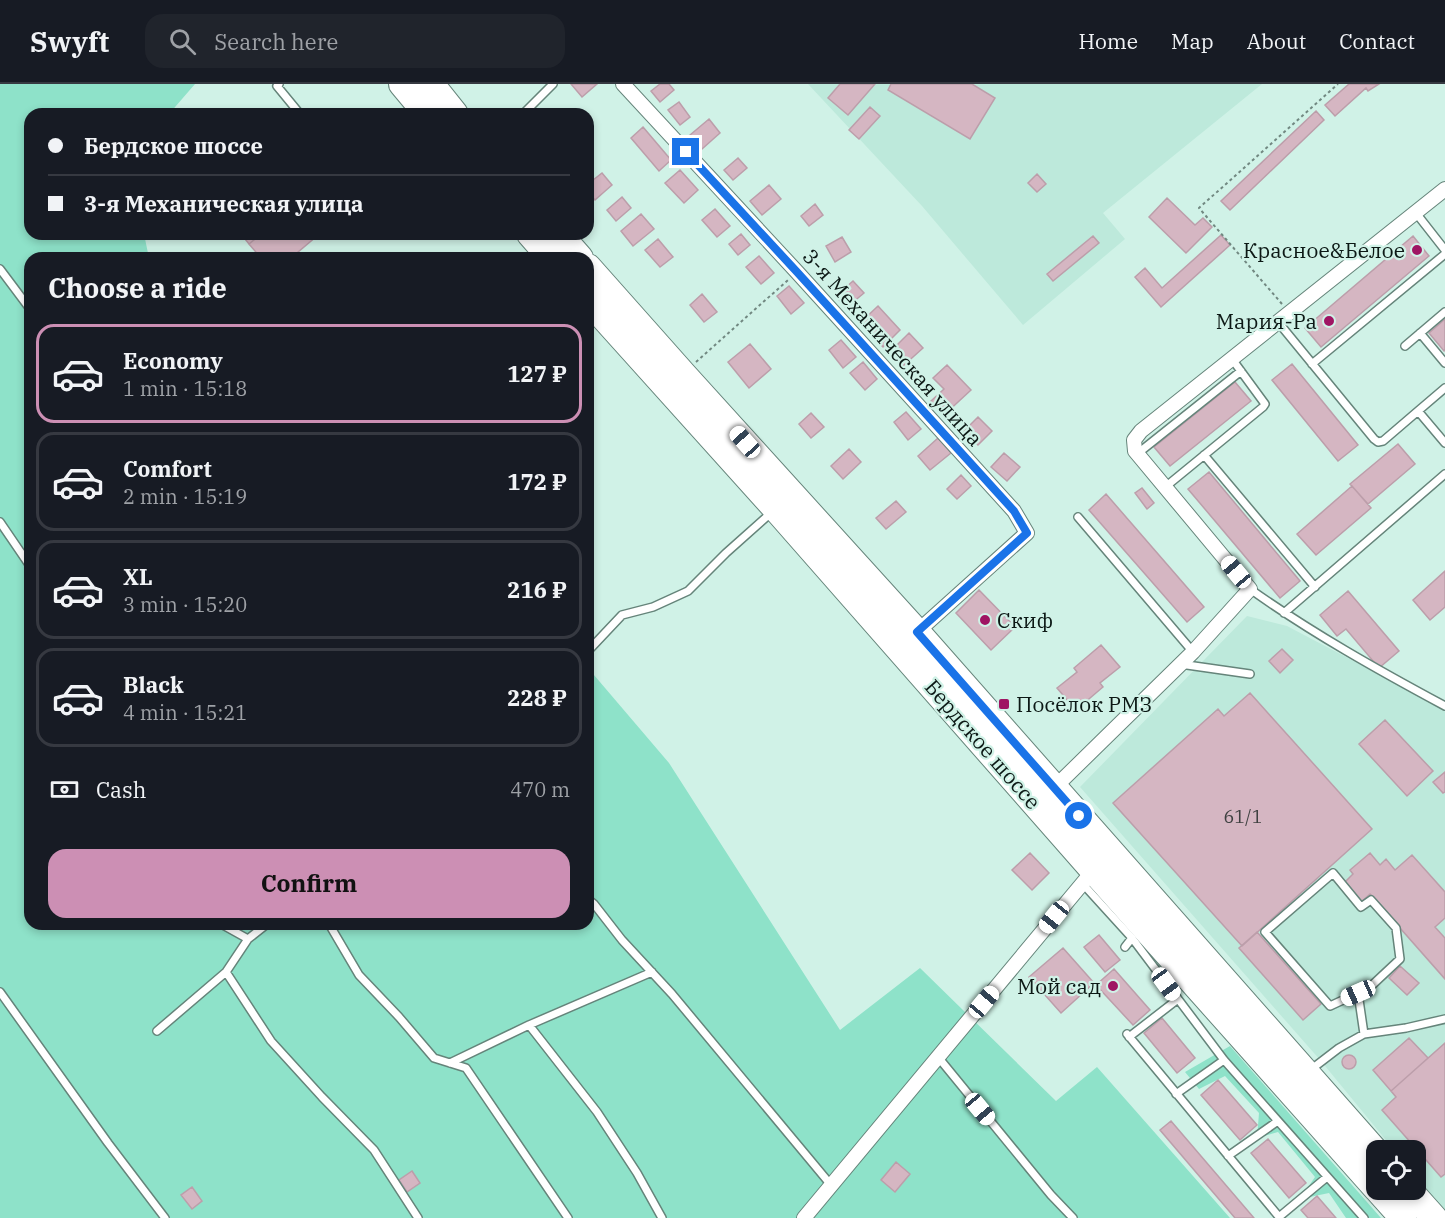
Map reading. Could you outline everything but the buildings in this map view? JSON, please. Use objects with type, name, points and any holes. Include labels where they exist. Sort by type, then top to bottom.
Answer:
[{"type":"highway","points":[[402,84],[421,108]]},
{"type":"highway","points":[[431,84],[450,108]]},
{"type":"highway","points":[[535,240],[546,252]]},
{"type":"highway","points":[[564,240],[575,252]]},
{"type":"highway","name":"Бердское шоссе","points":[[594,274],[917,632],[1045,796],[1088,876],[1366,1177]]},
{"type":"highway","name":"Бердское шоссе","points":[[594,307],[776,509],[1045,796],[1111,852],[1366,1140]]},
{"type":"highway","name":"Бердское шоссе","points":[[1387,1200],[1403,1218]]},
{"type":"highway","points":[[1418,1200],[1434,1218]]},
{"type":"street","name":"3-я Механическая улица","points":[[623,84],[1014,511],[1027,533],[917,632]]},
{"type":"street","points":[[1045,796],[1193,652],[1250,589],[1137,454],[1134,440],[1141,431],[1445,189]]},
{"type":"street","points":[[804,1218],[1088,876],[1111,852]]},
{"type":"lane","points":[[279,84],[277,86],[295,108]]},
{"type":"lane","points":[[529,108],[554,84]]},
{"type":"lane","points":[[1416,213],[1445,250]]},
{"type":"lane","points":[[1312,364],[1445,254]]},
{"type":"lane","points":[[0,268],[24,301]]},
{"type":"lane","points":[[1405,346],[1445,312]]},
{"type":"lane","points":[[1278,322],[1378,442],[1383,441],[1445,388]]},
{"type":"lane","points":[[1420,333],[1445,363]]},
{"type":"lane","points":[[1164,488],[1265,404],[1232,359]]},
{"type":"lane","points":[[1137,454],[1241,371]]},
{"type":"lane","points":[[1418,411],[1445,443]]},
{"type":"lane","points":[[1204,455],[1315,587]]},
{"type":"lane","points":[[1284,613],[1445,474]]},
{"type":"lane","points":[[594,645],[622,615],[653,606],[688,591],[726,553],[776,509]]},
{"type":"lane","points":[[1078,517],[1193,652]]},
{"type":"lane","points":[[0,522],[24,557]]},
{"type":"lane","points":[[1250,589],[1284,613],[1384,674],[1445,706]]},
{"type":"lane","points":[[1180,664],[1250,674]]},
{"type":"lane","points":[[1333,873],[1361,907],[1371,900],[1396,928],[1401,959],[1369,988],[1358,993],[1330,1006],[1265,932],[1333,873]]},
{"type":"lane","points":[[1088,876],[1224,1060],[1364,1218]]},
{"type":"lane","points":[[594,904],[622,940],[680,1003],[831,1185]]},
{"type":"lane","points":[[232,930],[248,939]]},
{"type":"lane","points":[[157,1031],[226,972],[248,939],[259,930]]},
{"type":"lane","points":[[333,930],[360,975],[434,1059],[466,1068],[568,1218]]},
{"type":"lane","points":[[1125,947],[1132,938]]},
{"type":"lane","points":[[226,972],[270,1041],[374,1150],[418,1218]]},
{"type":"lane","points":[[450,1064],[529,1025],[652,972]]},
{"type":"lane","points":[[0,993],[165,1218]]},
{"type":"lane","points":[[1358,993],[1364,1034]]},
{"type":"lane","points":[[1178,999],[1128,1036],[1279,1217],[1328,1177]]},
{"type":"lane","points":[[1307,1073],[1338,1048],[1364,1034],[1445,1019]]},
{"type":"lane","points":[[529,1025],[597,1112],[637,1173],[662,1218]]},
{"type":"lane","points":[[938,1057],[1051,1195],[1073,1218]]},
{"type":"lane","points":[[1176,1094],[1224,1060]]},
{"type":"lane","points":[[1228,1156],[1278,1121]]},
{"type":"path","points":[[1290,313],[1199,208],[1338,84]]},
{"type":"path","points":[[682,374],[797,272]]},
{"type":"shaded area","points":[[808,84],[1262,84],[1103,213],[1125,239],[1023,325],[922,206]]},
{"type":"shaded area","points":[[1247,616],[1287,626],[1445,709],[1445,1213],[1426,1189],[1426,1140],[1386,1140],[1321,1061],[1080,787]]},
{"type":"green space","points":[[0,84],[195,84],[174,108],[24,108],[24,240],[145,240],[148,252],[24,252],[24,930],[594,930],[594,675],[669,763],[840,1030],[920,968],[1056,1101],[1097,1067],[1230,1218],[0,1218]]},
{"type":"green space","points":[[1230,1046],[1381,1218],[1346,1218],[1329,1193],[1300,1199],[1315,1177],[1278,1132],[1257,1138],[1259,1113],[1225,1076],[1199,1089],[1185,1072]]},
{"type":"place","name":"Красное&Белое","points":[[1417,250]]},
{"type":"place","name":"Мария-Ра","points":[[1329,321]]},
{"type":"place","name":"Скиф","points":[[985,620]]},
{"type":"place","name":"Посёлок РМЗ","points":[[1004,704]]},
{"type":"place","name":"Мой сад","points":[[1113,986]]},
{"type":"route","points":[[686,152],[1014,511],[1027,533],[917,632],[1079,816]]}]
